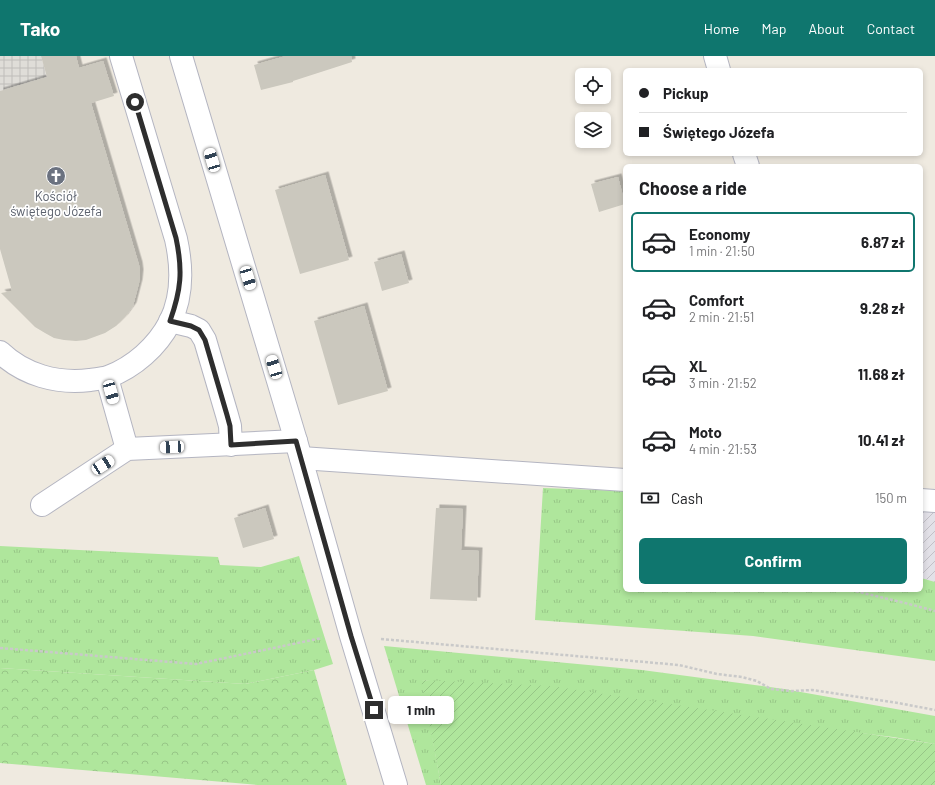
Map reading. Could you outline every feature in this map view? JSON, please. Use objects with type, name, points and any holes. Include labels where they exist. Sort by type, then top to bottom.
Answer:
[{"type":"street","points":[[0,352],[7,359],[27,371],[48,379],[75,382],[106,378],[135,363],[157,342],[170,321],[178,301],[181,277],[181,260],[176,238],[122,56]]},
{"type":"street","points":[[182,56],[299,449],[351,636],[396,785]]},
{"type":"street","points":[[715,56],[718,68]]},
{"type":"street","points":[[170,321],[199,330],[205,340],[230,426],[231,445]]},
{"type":"street","points":[[106,378],[127,450]]},
{"type":"street","points":[[42,505],[127,450],[231,445],[299,449],[623,480]]},
{"type":"street","points":[[923,500],[935,501]]},
{"type":"path","points":[[859,592],[935,611]]},
{"type":"path","points":[[0,648],[196,664],[335,635],[351,636],[679,665],[717,674],[742,677],[771,688],[792,691],[812,690],[935,710]]},
{"type":"shaded area","points":[[0,56],[41,56],[47,77],[0,91]]},
{"type":"shaded area","points":[[923,507],[935,507],[935,582],[923,579]]},
{"type":"green space","points":[[543,488],[623,491],[623,592],[923,592],[923,579],[935,582],[935,661],[753,636],[535,620]]},
{"type":"green space","points":[[0,546],[218,557],[220,565],[261,567],[299,556],[333,664],[314,670],[245,684],[0,668]]},
{"type":"green space","points":[[384,646],[642,670],[784,689],[935,716],[935,744],[893,737],[422,680],[441,785],[426,785]]},
{"type":"green space","points":[[0,668],[245,684],[314,670],[347,785],[258,785],[0,763]]},
{"type":"green space","points":[[421,680],[551,686],[935,744],[935,785],[441,785]]},
{"type":"building","name":"Kościół świętego Józefa","points":[[41,56],[76,56],[79,68],[103,61],[114,96],[91,103],[139,265],[139,283],[133,306],[125,317],[116,326],[105,333],[86,340],[76,341],[54,338],[35,327],[1,293],[12,291],[0,249],[0,91],[47,77]]},
{"type":"building","points":[[286,56],[351,56],[352,62],[293,82],[261,90],[254,65]]},
{"type":"building","points":[[325,175],[349,260],[300,274],[275,190]]},
{"type":"building","points":[[618,177],[623,196],[623,205],[599,212],[591,184]]},
{"type":"building","points":[[401,254],[409,283],[382,291],[374,262]]},
{"type":"building","points":[[364,306],[388,391],[338,405],[314,321]]},
{"type":"building","points":[[265,508],[274,539],[243,548],[234,518]]},
{"type":"building","points":[[436,508],[463,509],[461,550],[479,551],[477,601],[430,599]]},
{"type":"place","name":"Kościół świętego Józefa","points":[[56,176]]},
{"type":"route","points":[[135,102],[176,238],[181,260],[181,277],[178,301],[170,321],[191,326],[199,330],[205,340],[230,426],[231,445],[296,441],[351,636],[374,710]]}]
